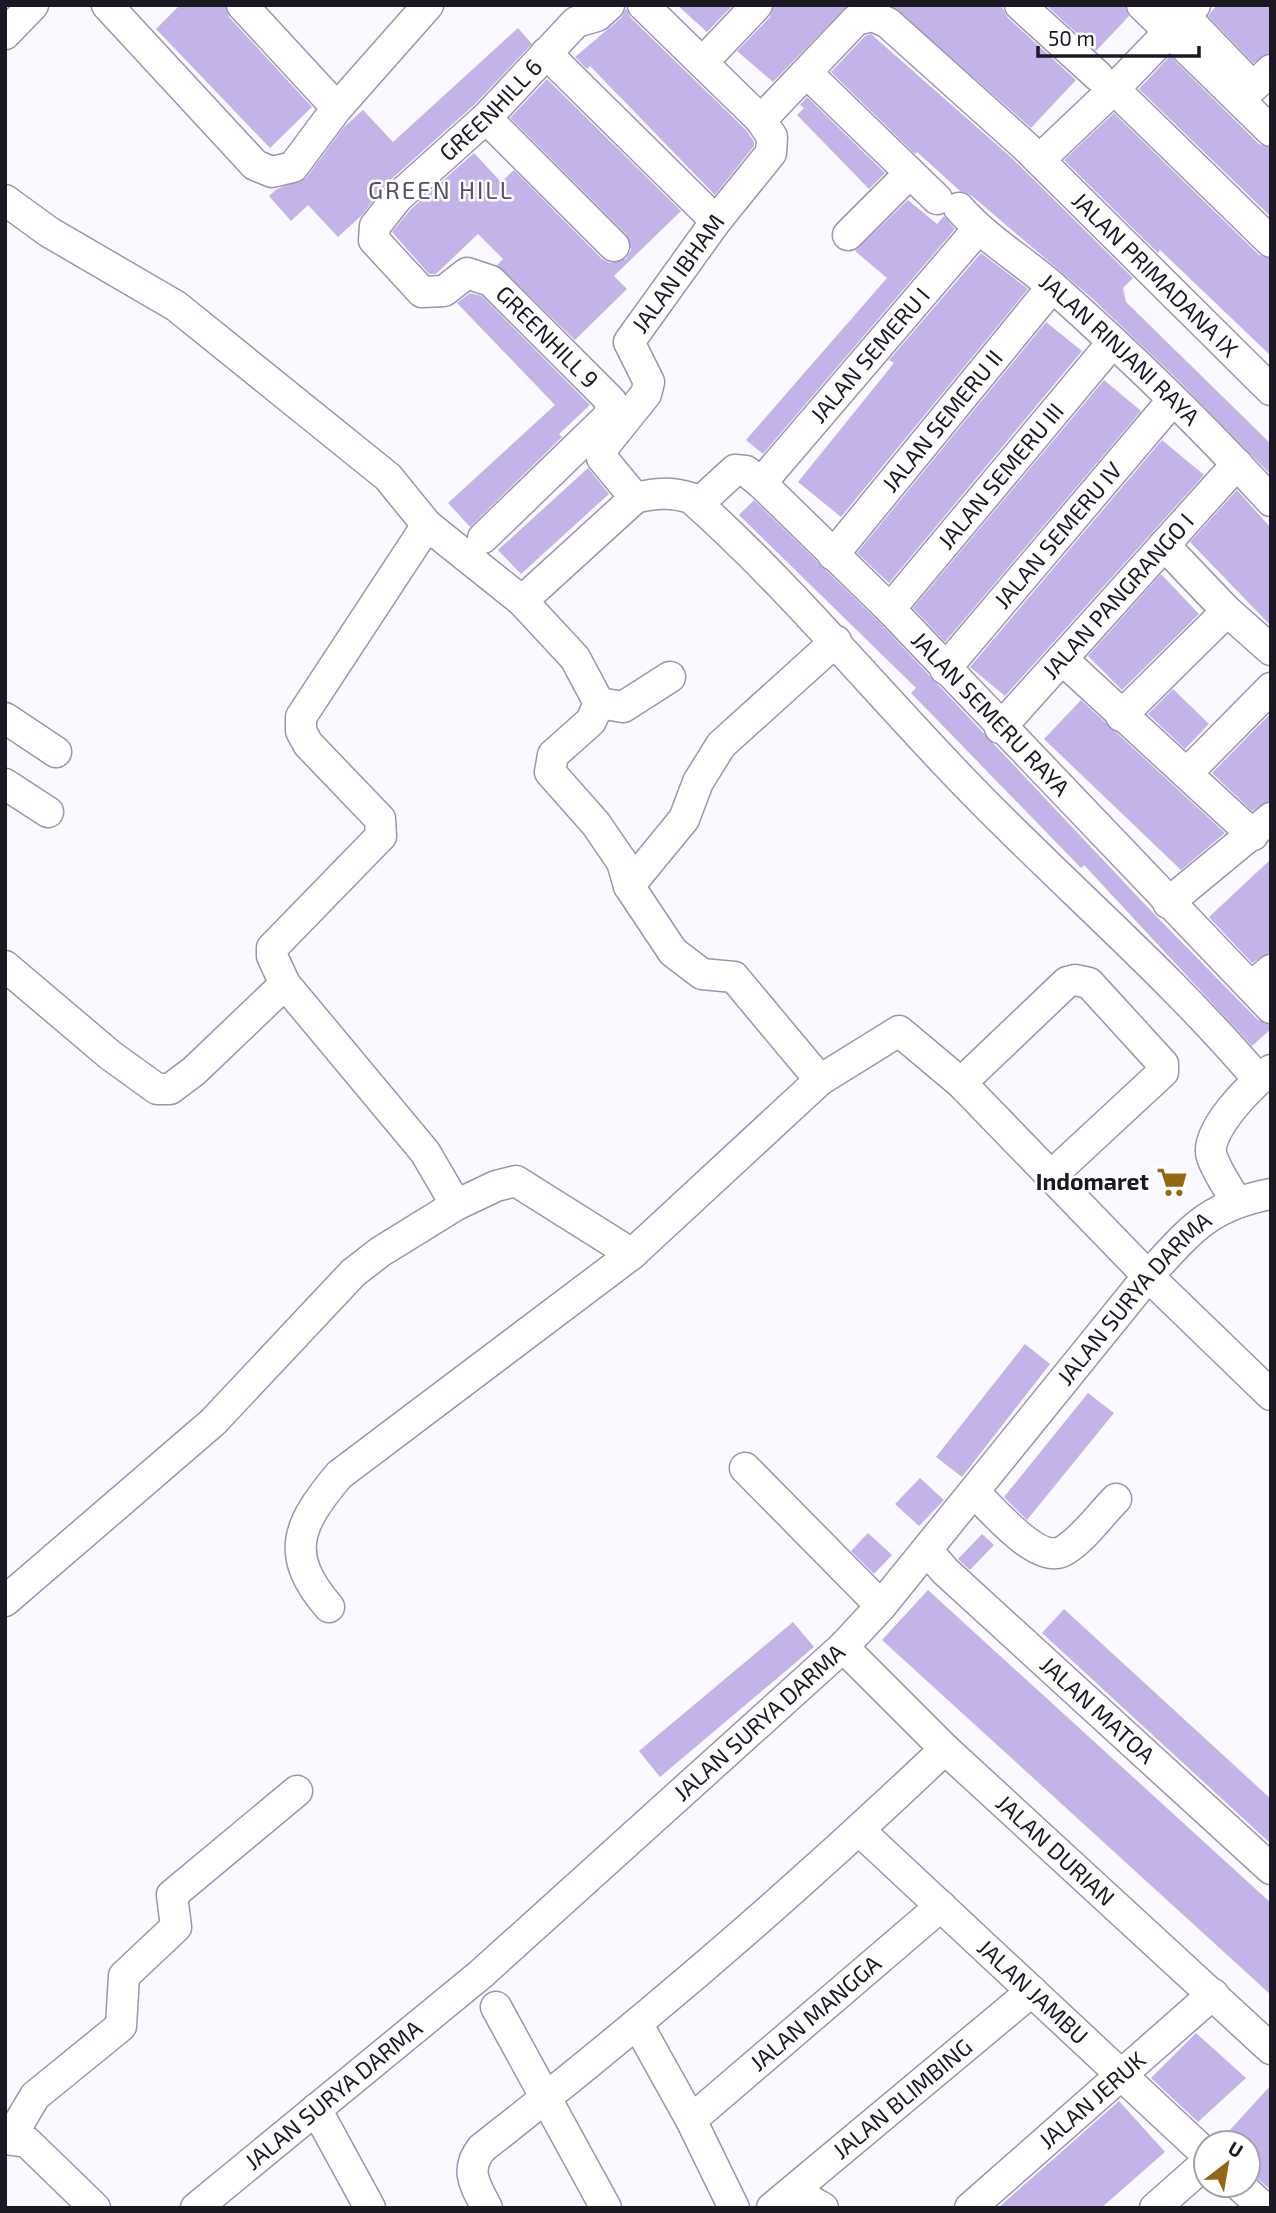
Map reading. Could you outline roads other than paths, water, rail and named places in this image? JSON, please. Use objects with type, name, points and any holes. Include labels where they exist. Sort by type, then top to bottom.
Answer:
[{"type":"street","points":[[5,34],[33,5]]},
{"type":"street","points":[[242,5],[337,108]]},
{"type":"street","points":[[116,8],[255,165],[272,172],[293,167],[337,108],[428,5]]},
{"type":"street","points":[[643,5],[761,120]]},
{"type":"street","points":[[703,62],[757,5]]},
{"type":"street","points":[[1020,5],[1106,83],[1271,242]]},
{"type":"street","name":"GREENHILL 6","points":[[375,226],[398,197],[486,118],[589,11]]},
{"type":"street","points":[[1032,153],[1106,83],[1170,12]]},
{"type":"street","points":[[1170,12],[1265,87]]},
{"type":"street","points":[[1170,12],[1271,131]]},
{"type":"street","name":"JALAN PRIMADANA IX","points":[[761,120],[856,20],[873,16],[888,23],[922,50],[1032,153],[1271,390]]},
{"type":"street","points":[[546,53],[716,221]]},
{"type":"street","name":"JALAN RINJANI RAYA","points":[[807,73],[911,173],[1052,287],[1237,464],[1271,501]]},
{"type":"street","points":[[486,118],[614,246]]},
{"type":"street","name":"JALAN IBHAM","points":[[635,498],[602,458],[601,450],[646,394],[649,382],[629,342],[716,221],[771,153],[772,136],[761,120]]},
{"type":"street","points":[[848,235],[911,173]]},
{"type":"street","points":[[5,200],[49,232],[176,306],[388,477],[427,525],[522,601],[575,658],[599,703]]},
{"type":"street","name":"JALAN SEMERU I","points":[[761,482],[958,212]]},
{"type":"street","name":"GREENHILL 9","points":[[375,226],[374,240],[422,292],[444,291],[467,273],[491,281],[611,401],[609,416],[483,538]]},
{"type":"street","name":"JALAN SEMERU II","points":[[833,555],[1052,287]]},
{"type":"street","name":"JALAN SEMERU III","points":[[890,609],[1112,343]]},
{"type":"street","name":"JALAN SEMERU IV","points":[[945,669],[1172,401]]},
{"type":"street","name":"JALAN PANGRANGO I","points":[[1000,728],[1237,464]]},
{"type":"street","points":[[698,504],[736,470],[746,471],[761,482]]},
{"type":"street","name":"JALAN SEMERU RAYA","points":[[761,482],[890,609],[1168,903],[1265,988]]},
{"type":"street","points":[[522,601],[635,498],[654,493],[677,493],[691,498],[836,641],[963,782],[1264,1074],[1218,1127],[1211,1141],[1211,1156],[1236,1201]]},
{"type":"street","points":[[427,525],[301,717],[301,731],[308,744],[380,819],[381,836],[272,948],[272,956],[285,984],[425,1152],[456,1205]]},
{"type":"street","points":[[1164,545],[1227,611],[1271,650]]},
{"type":"street","points":[[1121,716],[1227,611]]},
{"type":"street","points":[[629,886],[684,819],[698,782],[721,745],[836,641]]},
{"type":"street","points":[[1062,659],[1121,716],[1188,772],[1262,827],[1168,903]]},
{"type":"street","points":[[599,703],[623,706],[670,677]]},
{"type":"street","points":[[1188,772],[1271,688]]},
{"type":"street","points":[[599,703],[591,721],[553,755],[550,772],[596,824],[622,862],[629,886],[673,952],[702,974],[734,977],[820,1080]]},
{"type":"street","points":[[5,718],[56,752]]},
{"type":"street","points":[[5,784],[48,812]]},
{"type":"street","points":[[5,967],[110,1055],[157,1089],[170,1089],[194,1071],[285,984]]},
{"type":"street","points":[[961,1083],[1067,982],[1075,980],[1089,983],[1163,1064],[1163,1072],[1052,1175]]},
{"type":"street","points":[[329,1607],[309,1585],[299,1559],[301,1533],[313,1506],[340,1475],[632,1254],[820,1080],[899,1031],[961,1083],[1148,1276],[1271,1395]]},
{"type":"street","points":[[5,1601],[213,1422],[353,1273],[380,1252],[456,1205],[496,1185],[516,1181],[632,1254]]},
{"type":"street","name":"JALAN SURYA DARMA","points":[[196,2208],[481,1974],[843,1647],[881,1606],[1148,1276],[1204,1219],[1236,1201],[1271,1194]]},
{"type":"street","points":[[745,1468],[881,1606]]},
{"type":"street","points":[[974,1492],[1031,1546],[1047,1554],[1066,1550],[1116,1499]]},
{"type":"street","name":"JALAN MATOA","points":[[927,1549],[945,1571],[1271,1868]]},
{"type":"street","name":"JALAN DURIAN","points":[[843,1647],[945,1749],[1271,2049]]},
{"type":"street","points":[[487,2208],[470,2172],[473,2159],[482,2148],[638,2025],[860,1831],[945,1749]]},
{"type":"street","points":[[95,2208],[27,2142],[7,2138],[35,2096],[121,2026],[124,1976],[176,1927],[172,1895],[297,1791]]},
{"type":"street","name":"JALAN JAMBU","points":[[860,1831],[1192,2141]]},
{"type":"street","name":"JALAN MANGGA","points":[[691,2120],[941,1906]]},
{"type":"street","name":"JALAN BLIMBING","points":[[784,2200],[1032,1992]]},
{"type":"street","name":"JALAN JERUK","points":[[970,2208],[1213,1994]]},
{"type":"street","points":[[496,2007],[606,2208]]},
{"type":"street","points":[[638,2025],[691,2120],[734,2208]]},
{"type":"street","points":[[316,2109],[370,2208]]},
{"type":"street","points":[[1155,2208],[1192,2175]]},
{"type":"street","points":[[784,2200],[823,2208]]},
{"type":"place","name":"Indomaret","points":[[1172,1182]]},
{"type":"district","name":"GREEN HILL","points":[[441,191]]}]
